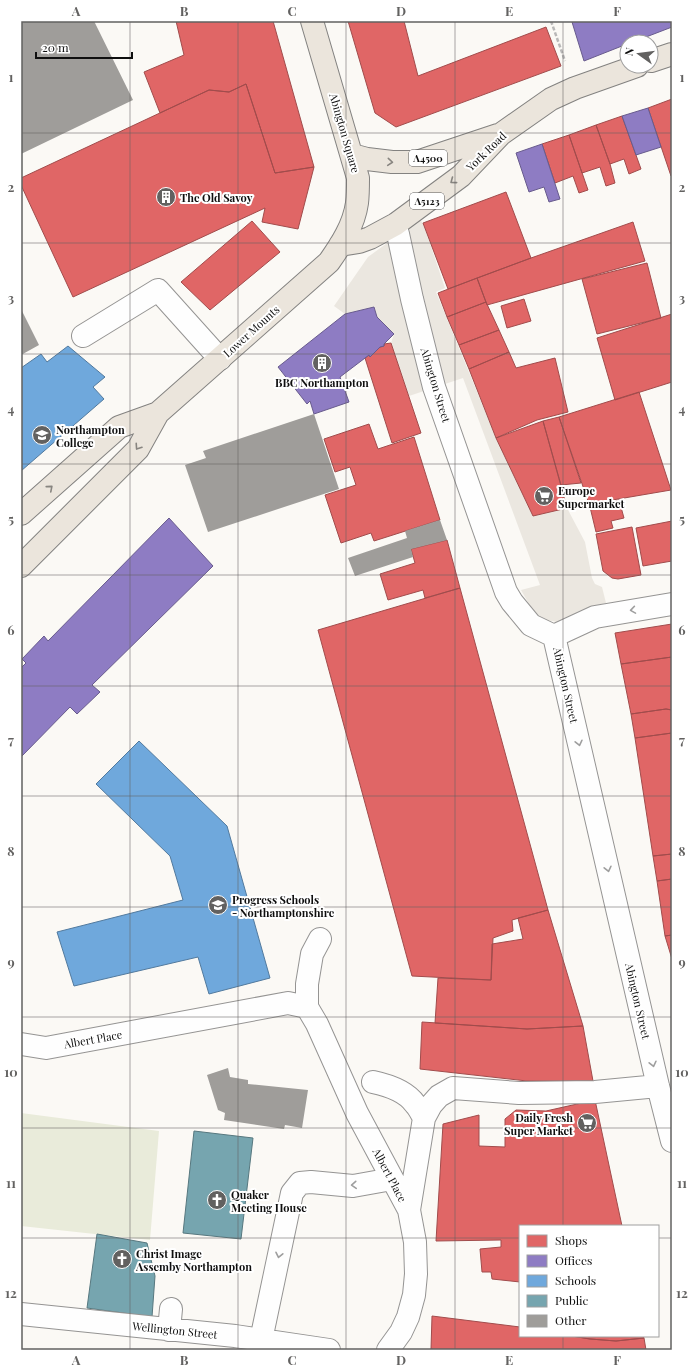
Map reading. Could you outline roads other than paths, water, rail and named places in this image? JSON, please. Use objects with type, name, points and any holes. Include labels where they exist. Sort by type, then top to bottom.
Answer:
[{"type":"main road","name":"Abington Square","points":[[312,21],[358,178],[357,205],[351,224],[340,245]]},
{"type":"main road","points":[[659,58],[672,54]]},
{"type":"main road","name":"York Road","points":[[340,245],[359,242],[370,238],[396,224],[460,176],[501,134],[551,99],[575,88],[619,72]]},
{"type":"main road","name":"A4500","points":[[352,155],[367,159],[392,162],[417,162],[501,134]]},
{"type":"main road","name":"Lower Mounts","points":[[21,566],[138,449],[158,413],[328,262],[340,245]]},
{"type":"main road","name":"Lower Mounts","points":[[21,514],[119,427],[158,413]]},
{"type":"street","name":"Abington Street","points":[[398,234],[412,299],[434,387],[506,592],[512,602],[532,624],[554,636],[672,1141]]},
{"type":"street","points":[[83,336],[158,290],[220,359]]},
{"type":"street","points":[[554,636],[594,617],[672,604]]},
{"type":"street","points":[[307,1007],[307,984],[312,954],[320,939]]},
{"type":"street","name":"Albert Place","points":[[21,1044],[46,1048],[288,1003],[307,1007],[317,1024],[357,1113],[409,1210],[415,1242],[416,1274],[414,1295],[408,1317],[401,1332],[388,1350]]},
{"type":"street","points":[[373,1082],[400,1091],[414,1102],[424,1118]]},
{"type":"street","points":[[409,1210],[424,1118],[431,1105],[439,1096],[453,1088],[519,1093],[595,1092],[658,1086]]},
{"type":"street","points":[[261,1340],[292,1193],[300,1183],[311,1182],[353,1186],[392,1179]]},
{"type":"street","name":"Wellington Street","points":[[21,1314],[170,1319],[261,1340],[329,1350]]},
{"type":"place","name":"The Old Savoy","points":[[166,197]]},
{"type":"place","name":"BBC Northampton","points":[[322,363]]},
{"type":"place","name":"Northampton College","points":[[42,435]]},
{"type":"place","name":"Europe Supermarket","points":[[544,496]]},
{"type":"place","name":"Progress Schools - Northamptonshire","points":[[218,905]]},
{"type":"place","name":"Daily Fresh Super Market","points":[[587,1123]]},
{"type":"place","name":"Quaker Meeting House","points":[[217,1200]]},
{"type":"place","name":"Christ Image Assemby Northampton","points":[[122,1259]]}]
